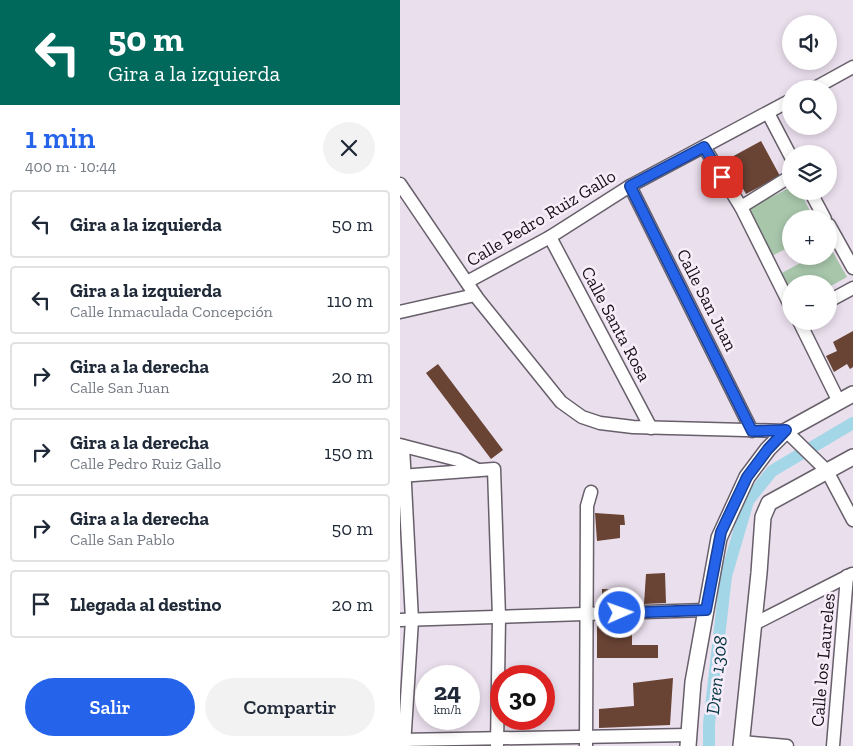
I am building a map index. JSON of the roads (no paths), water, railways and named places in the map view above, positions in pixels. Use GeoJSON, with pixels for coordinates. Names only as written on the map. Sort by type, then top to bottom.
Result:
{"type":"FeatureCollection","features":[{"type":"Feature","properties":{"kind":"street"},"geometry":{"type":"LineString","coordinates":[[830,80],[852,68]]}},
{"type":"Feature","properties":{"kind":"street","name":"Calle Pedro Ruiz Gallo"},"geometry":{"type":"LineString","coordinates":[[467,282],[550,236],[630,186],[782,105]]}},
{"type":"Feature","properties":{"kind":"street"},"geometry":{"type":"LineString","coordinates":[[768,113],[785,145]]}},
{"type":"Feature","properties":{"kind":"street"},"geometry":{"type":"LineString","coordinates":[[704,147],[741,208],[782,289]]}},
{"type":"Feature","properties":{"kind":"street"},"geometry":{"type":"LineString","coordinates":[[741,208],[782,182]]}},
{"type":"Feature","properties":{"kind":"street"},"geometry":{"type":"LineString","coordinates":[[400,184],[475,295],[561,402],[582,417],[600,423],[651,428],[752,431],[786,430],[827,471],[853,520]]}},
{"type":"Feature","properties":{"kind":"street","name":"Calle San Juan"},"geometry":{"type":"LineString","coordinates":[[630,186],[752,431]]}},
{"type":"Feature","properties":{"kind":"street","name":"Calle Santa Rosa"},"geometry":{"type":"LineString","coordinates":[[550,236],[651,428]]}},
{"type":"Feature","properties":{"kind":"street"},"geometry":{"type":"LineString","coordinates":[[837,239],[853,268]]}},
{"type":"Feature","properties":{"kind":"street"},"geometry":{"type":"LineString","coordinates":[[837,297],[853,288]]}},
{"type":"Feature","properties":{"kind":"street"},"geometry":{"type":"LineString","coordinates":[[400,312],[475,295]]}},
{"type":"Feature","properties":{"kind":"street"},"geometry":{"type":"LineString","coordinates":[[803,330],[839,402]]}},
{"type":"Feature","properties":{"kind":"street"},"geometry":{"type":"LineString","coordinates":[[478,470],[458,460],[402,445],[406,620],[403,742],[689,741],[693,682],[721,532],[747,477],[768,449],[786,430],[853,394]]}},
{"type":"Feature","properties":{"kind":"street"},"geometry":{"type":"LineString","coordinates":[[787,746],[741,744],[763,517],[769,503],[853,457]]}},
{"type":"Feature","properties":{"kind":"street"},"geometry":{"type":"LineString","coordinates":[[402,476],[494,469],[499,617],[497,742]]}},
{"type":"Feature","properties":{"kind":"street"},"geometry":{"type":"LineString","coordinates":[[586,741],[586,506],[591,492]]}},
{"type":"Feature","properties":{"kind":"street"},"geometry":{"type":"LineString","coordinates":[[754,624],[850,575]]}},
{"type":"Feature","properties":{"kind":"street","name":"Calle los Laureles"},"geometry":{"type":"LineString","coordinates":[[833,746],[850,575]]}},
{"type":"Feature","properties":{"kind":"street"},"geometry":{"type":"LineString","coordinates":[[406,620],[706,610]]}},
{"type":"Feature","properties":{"kind":"waterway","name":"Dren 1308"},"geometry":{"type":"LineString","coordinates":[[709,746],[709,724],[726,576],[748,501],[772,471],[853,423]]}}]}
